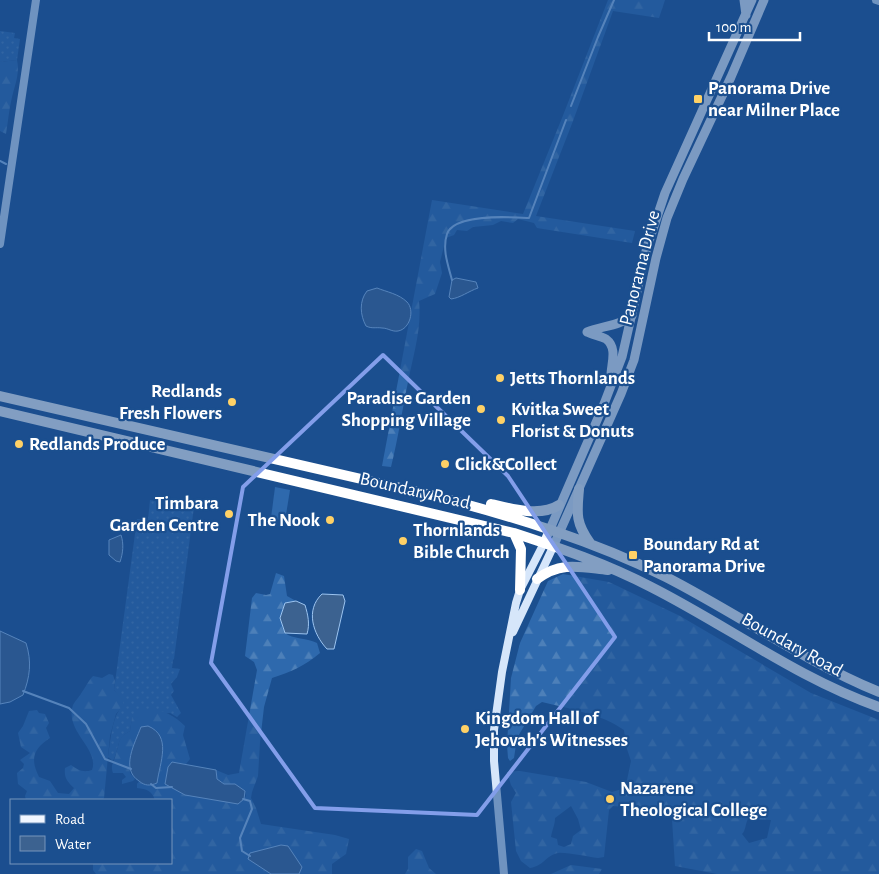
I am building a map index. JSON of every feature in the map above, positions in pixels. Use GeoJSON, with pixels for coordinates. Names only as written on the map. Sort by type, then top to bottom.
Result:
{"type":"FeatureCollection","features":[{"type":"Feature","properties":{"kind":"highway","name":"Boundary Road"},"geometry":{"type":"LineString","coordinates":[[0,396],[431,495],[560,532],[590,543],[666,577],[841,675],[879,692]]}},
{"type":"Feature","properties":{"kind":"highway","name":"Boundary Road"},"geometry":{"type":"LineString","coordinates":[[0,411],[514,533],[591,559],[659,591],[782,662],[834,688],[879,707]]}},
{"type":"Feature","properties":{"kind":"highway"},"geometry":{"type":"LineString","coordinates":[[359,495],[362,480]]}},
{"type":"Feature","properties":{"kind":"highway"},"geometry":{"type":"LineString","coordinates":[[579,489],[577,507],[579,526],[590,543]]}},
{"type":"Feature","properties":{"kind":"highway"},"geometry":{"type":"LineString","coordinates":[[431,495],[451,494],[501,507],[525,510],[548,511],[560,505]]}},
{"type":"Feature","properties":{"kind":"highway"},"geometry":{"type":"LineString","coordinates":[[514,533],[522,549],[520,590]]}},
{"type":"Feature","properties":{"kind":"highway"},"geometry":{"type":"LineString","coordinates":[[537,579],[547,571],[563,566],[617,571]]}},
{"type":"Feature","properties":{"kind":"highway"},"geometry":{"type":"LineString","coordinates":[[834,688],[841,675]]}},
{"type":"Feature","properties":{"kind":"main road"},"geometry":{"type":"LineString","coordinates":[[0,244],[36,0]]}},
{"type":"Feature","properties":{"kind":"main road"},"geometry":{"type":"LineString","coordinates":[[744,0],[746,15]]}},
{"type":"Feature","properties":{"kind":"main road","name":"Panorama Drive"},"geometry":{"type":"LineString","coordinates":[[548,545],[549,529],[611,388],[622,357],[647,246],[665,193],[752,0]]}},
{"type":"Feature","properties":{"kind":"main road","name":"Panorama Drive"},"geometry":{"type":"LineString","coordinates":[[548,545],[560,532],[621,394],[634,360],[654,265],[667,218],[764,0]]}},
{"type":"Feature","properties":{"kind":"main road"},"geometry":{"type":"LineString","coordinates":[[611,388],[613,352],[611,344],[605,338],[587,332],[599,327],[623,322],[632,316]]}},
{"type":"Feature","properties":{"kind":"main road"},"geometry":{"type":"LineString","coordinates":[[507,648],[537,579],[548,545]]}},
{"type":"Feature","properties":{"kind":"main road"},"geometry":{"type":"LineString","coordinates":[[504,874],[493,753],[498,698],[520,590],[548,545]]}},
{"type":"Feature","properties":{"kind":"highlighted area"},"geometry":{"type":"Polygon","coordinates":[[[383,355],[508,476],[615,637],[477,815],[315,808],[211,663],[243,487],[383,355]]]}},
{"type":"Feature","properties":{"kind":"green space"},"geometry":{"type":"Polygon","coordinates":[[[608,0],[665,0],[659,18],[613,11],[536,216],[635,231],[632,243],[537,228],[534,223],[518,219],[513,223],[501,221],[493,225],[473,227],[467,231],[457,230],[454,235],[446,238],[440,262],[442,273],[435,294],[419,301],[420,311],[416,342],[391,467],[382,466],[432,200],[523,214],[608,0]]]}},
{"type":"Feature","properties":{"kind":"green space"},"geometry":{"type":"Polygon","coordinates":[[[0,31],[15,33],[14,38],[20,39],[17,60],[0,62],[0,31]]]}},
{"type":"Feature","properties":{"kind":"green space"},"geometry":{"type":"Polygon","coordinates":[[[17,60],[18,74],[6,134],[0,131],[0,62],[17,60]]]}},
{"type":"Feature","properties":{"kind":"green space"},"geometry":{"type":"Polygon","coordinates":[[[275,487],[290,490],[285,521],[271,518],[275,487]]]}},
{"type":"Feature","properties":{"kind":"green space"},"geometry":{"type":"Polygon","coordinates":[[[150,500],[194,507],[172,668],[180,669],[177,677],[171,684],[174,691],[171,695],[181,713],[177,717],[170,713],[132,717],[130,731],[122,737],[113,761],[108,757],[111,736],[116,716],[123,701],[114,690],[137,519],[148,520],[150,500]]]}},
{"type":"Feature","properties":{"kind":"green space"},"geometry":{"type":"Polygon","coordinates":[[[276,573],[284,576],[287,596],[296,601],[285,603],[285,633],[317,643],[320,653],[309,662],[272,678],[264,707],[258,776],[251,798],[261,824],[335,835],[349,839],[346,854],[332,864],[332,874],[96,874],[93,870],[93,864],[172,864],[172,799],[154,799],[149,791],[137,788],[139,781],[143,784],[129,764],[130,773],[135,779],[133,781],[122,784],[122,780],[126,777],[123,773],[113,773],[112,770],[120,741],[130,731],[132,717],[138,713],[145,710],[159,711],[179,721],[185,726],[183,735],[190,759],[186,764],[172,762],[244,799],[246,796],[245,791],[224,784],[217,779],[216,770],[228,775],[239,773],[257,670],[254,662],[245,656],[252,598],[256,593],[270,594],[276,573]]]}},
{"type":"Feature","properties":{"kind":"green space"},"geometry":{"type":"Polygon","coordinates":[[[563,574],[609,582],[680,616],[811,693],[879,720],[879,874],[717,874],[675,866],[672,819],[679,815],[668,809],[636,810],[632,814],[624,807],[613,806],[609,810],[604,857],[598,858],[558,853],[539,865],[530,868],[521,861],[516,851],[511,802],[516,793],[507,772],[520,771],[586,782],[612,792],[622,789],[626,785],[631,761],[626,746],[624,730],[615,724],[596,716],[542,702],[536,706],[517,738],[514,758],[510,761],[508,758],[511,678],[520,643],[548,581],[563,574]],[[571,806],[555,818],[551,837],[557,839],[558,845],[564,847],[571,844],[573,836],[581,830],[571,806]],[[748,819],[742,834],[749,843],[767,838],[771,820],[748,819]]]}},
{"type":"Feature","properties":{"kind":"green space"},"geometry":{"type":"Polygon","coordinates":[[[109,674],[113,675],[115,681],[114,690],[124,701],[116,714],[110,736],[104,798],[26,799],[27,791],[18,784],[17,773],[23,768],[24,764],[20,760],[30,753],[21,747],[18,733],[29,711],[37,710],[39,713],[45,714],[49,723],[46,728],[50,738],[40,746],[35,755],[36,771],[39,777],[50,781],[58,793],[69,794],[74,788],[66,779],[65,768],[71,765],[81,770],[89,771],[92,770],[93,762],[87,747],[73,723],[73,705],[93,676],[102,678],[109,674]]]}},
{"type":"Feature","properties":{"kind":"green space"},"geometry":{"type":"Polygon","coordinates":[[[416,849],[422,851],[429,868],[436,874],[405,874],[408,869],[408,857],[416,849]]]}},
{"type":"Feature","properties":{"kind":"green space"},"geometry":{"type":"Polygon","coordinates":[[[571,865],[602,869],[599,874],[551,874],[571,865]]]}},
{"type":"Feature","properties":{"kind":"water"},"geometry":{"type":"Polygon","coordinates":[[[456,278],[476,282],[478,288],[451,299],[449,297],[452,280],[456,278]]]}},
{"type":"Feature","properties":{"kind":"water"},"geometry":{"type":"Polygon","coordinates":[[[377,288],[393,293],[409,305],[411,310],[410,319],[402,330],[396,331],[366,326],[362,317],[364,295],[367,291],[377,288]]]}},
{"type":"Feature","properties":{"kind":"water"},"geometry":{"type":"Polygon","coordinates":[[[121,535],[123,548],[120,562],[109,555],[109,540],[121,535]]]}},
{"type":"Feature","properties":{"kind":"water"},"geometry":{"type":"Polygon","coordinates":[[[322,594],[343,595],[345,601],[334,649],[327,649],[322,643],[313,622],[312,614],[314,607],[322,594]]]}},
{"type":"Feature","properties":{"kind":"water"},"geometry":{"type":"Polygon","coordinates":[[[296,601],[305,605],[308,620],[307,634],[285,633],[280,618],[285,603],[296,601]]]}},
{"type":"Feature","properties":{"kind":"water"},"geometry":{"type":"Polygon","coordinates":[[[0,631],[26,643],[30,663],[29,676],[23,695],[10,702],[0,704],[0,631]]]}},
{"type":"Feature","properties":{"kind":"water"},"geometry":{"type":"Polygon","coordinates":[[[148,726],[160,736],[163,750],[157,783],[145,785],[133,776],[130,770],[130,763],[133,748],[141,727],[148,726]]]}},
{"type":"Feature","properties":{"kind":"water"},"geometry":{"type":"Polygon","coordinates":[[[172,762],[216,770],[217,779],[224,784],[235,784],[245,791],[244,799],[238,804],[185,795],[165,784],[168,767],[172,762]]]}},
{"type":"Feature","properties":{"kind":"water"},"geometry":{"type":"Polygon","coordinates":[[[281,845],[288,846],[302,867],[299,874],[271,874],[248,859],[250,853],[281,845]]]}},
{"type":"Feature","properties":{"kind":"waterway"},"geometry":{"type":"LineString","coordinates":[[571,106],[614,0]]}},
{"type":"Feature","properties":{"kind":"waterway"},"geometry":{"type":"LineString","coordinates":[[452,280],[446,257],[445,245],[447,234],[452,227],[460,222],[471,219],[529,218],[566,120]]}},
{"type":"Feature","properties":{"kind":"waterway"},"geometry":{"type":"LineString","coordinates":[[0,161],[6,164]]}},
{"type":"Feature","properties":{"kind":"waterway"},"geometry":{"type":"LineString","coordinates":[[23,691],[69,708],[86,724],[105,759],[131,769]]}},
{"type":"Feature","properties":{"kind":"waterway"},"geometry":{"type":"LineString","coordinates":[[151,784],[156,788],[172,787]]}},
{"type":"Feature","properties":{"kind":"waterway"},"geometry":{"type":"LineString","coordinates":[[243,799],[250,801],[252,809],[240,838],[242,851],[250,856]]}},
{"type":"Feature","properties":{"kind":"place","name":"Panorama Drive near Milner Place"},"geometry":{"type":"Point","coordinates":[698,99]}},
{"type":"Feature","properties":{"kind":"place","name":"Jetts Thornlands"},"geometry":{"type":"Point","coordinates":[500,378]}},
{"type":"Feature","properties":{"kind":"place","name":"Redlands Fresh Flowers"},"geometry":{"type":"Point","coordinates":[232,402]}},
{"type":"Feature","properties":{"kind":"place","name":"Paradise Garden Shopping Village"},"geometry":{"type":"Point","coordinates":[481,409]}},
{"type":"Feature","properties":{"kind":"place","name":"Kvitka Sweet Florist & Donuts"},"geometry":{"type":"Point","coordinates":[501,420]}},
{"type":"Feature","properties":{"kind":"place","name":"Redlands Produce"},"geometry":{"type":"Point","coordinates":[19,444]}},
{"type":"Feature","properties":{"kind":"place","name":"Click&Collect"},"geometry":{"type":"Point","coordinates":[445,464]}},
{"type":"Feature","properties":{"kind":"place","name":"Timbara Garden Centre"},"geometry":{"type":"Point","coordinates":[229,514]}},
{"type":"Feature","properties":{"kind":"place","name":"The Nook"},"geometry":{"type":"Point","coordinates":[330,520]}},
{"type":"Feature","properties":{"kind":"place","name":"Thornlands Bible Church"},"geometry":{"type":"Point","coordinates":[403,541]}},
{"type":"Feature","properties":{"kind":"place","name":"Boundary Rd at Panorama Drive"},"geometry":{"type":"Point","coordinates":[633,555]}},
{"type":"Feature","properties":{"kind":"place","name":"Kingdom Hall of Jehovah's Witnesses"},"geometry":{"type":"Point","coordinates":[465,729]}},
{"type":"Feature","properties":{"kind":"place","name":"Nazarene Theological College"},"geometry":{"type":"Point","coordinates":[610,799]}}]}
